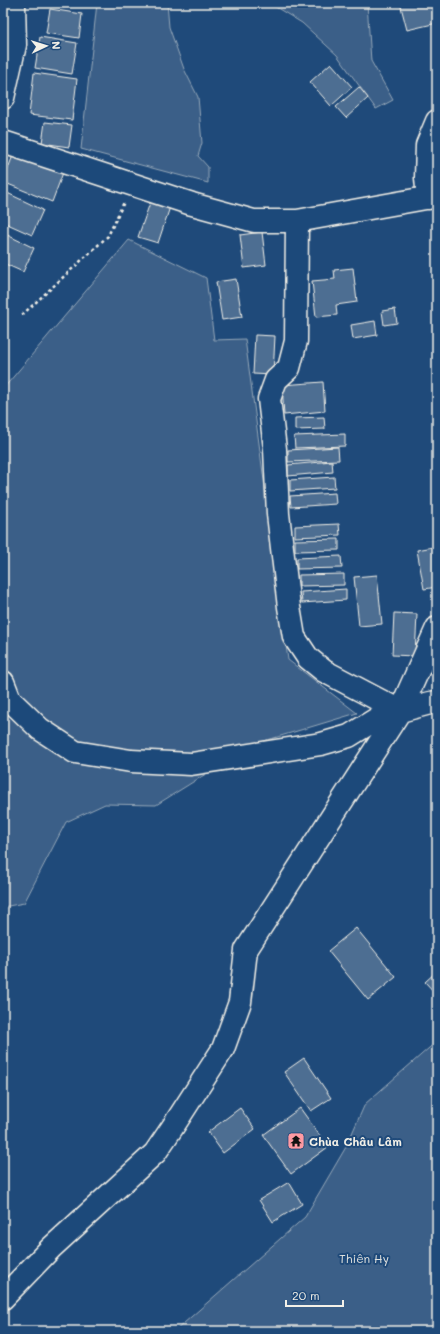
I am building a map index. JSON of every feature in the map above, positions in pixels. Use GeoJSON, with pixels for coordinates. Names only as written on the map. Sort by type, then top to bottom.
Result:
{"type":"FeatureCollection","features":[{"type":"Feature","properties":{"kind":"street"},"geometry":{"type":"LineString","coordinates":[[3,98],[15,45],[14,3]]}},
{"type":"Feature","properties":{"kind":"street"},"geometry":{"type":"LineString","coordinates":[[3,142],[131,185],[254,221],[297,221],[432,197],[426,178],[427,145],[437,121]]}},
{"type":"Feature","properties":{"kind":"street"},"geometry":{"type":"LineString","coordinates":[[297,221],[296,341],[288,368],[276,380],[269,399],[278,514],[294,638],[308,658],[324,671],[400,711]]}},
{"type":"Feature","properties":{"kind":"street"},"geometry":{"type":"LineString","coordinates":[[3,1298],[51,1248],[156,1153],[223,1049],[240,1002],[246,950],[400,711],[437,628]]}},
{"type":"Feature","properties":{"kind":"street"},"geometry":{"type":"LineString","coordinates":[[3,682],[10,700],[40,729],[75,752],[131,761],[191,764],[321,744],[349,736],[378,718],[437,702]]}},
{"type":"Feature","properties":{"kind":"path"},"geometry":{"type":"LineString","coordinates":[[22,315],[108,236],[131,185]]}},
{"type":"Feature","properties":{"kind":"green space"},"geometry":{"type":"Polygon","coordinates":[[[97,3],[167,3],[169,27],[184,69],[198,97],[202,143],[198,156],[208,167],[208,183],[81,149],[97,3]]]}},
{"type":"Feature","properties":{"kind":"green space"},"geometry":{"type":"Polygon","coordinates":[[[269,3],[367,3],[371,61],[393,100],[376,109],[337,55],[302,23],[269,3]]]}},
{"type":"Feature","properties":{"kind":"green space"},"geometry":{"type":"Polygon","coordinates":[[[129,240],[206,278],[214,340],[245,339],[288,660],[357,713],[254,744],[156,805],[105,804],[66,822],[24,903],[3,907],[3,389],[129,240]]]}},
{"type":"Feature","properties":{"kind":"green space","name":"Thiên Hy"},"geometry":{"type":"Polygon","coordinates":[[[437,1041],[437,1331],[175,1331],[305,1217],[346,1147],[365,1104],[437,1041]]]}},
{"type":"Feature","properties":{"kind":"building"},"geometry":{"type":"Polygon","coordinates":[[[400,3],[437,3],[437,23],[407,30],[400,3]]]}},
{"type":"Feature","properties":{"kind":"building"},"geometry":{"type":"Polygon","coordinates":[[[50,9],[82,14],[79,38],[46,33],[50,9]]]}},
{"type":"Feature","properties":{"kind":"building"},"geometry":{"type":"Polygon","coordinates":[[[40,37],[77,43],[72,74],[35,68],[40,37]]]}},
{"type":"Feature","properties":{"kind":"building"},"geometry":{"type":"Polygon","coordinates":[[[331,63],[352,87],[331,106],[310,82],[331,63]]]}},
{"type":"Feature","properties":{"kind":"building"},"geometry":{"type":"Polygon","coordinates":[[[34,73],[77,79],[72,120],[29,115],[34,73]]]}},
{"type":"Feature","properties":{"kind":"building"},"geometry":{"type":"Polygon","coordinates":[[[359,87],[368,98],[346,118],[336,107],[359,87]]]}},
{"type":"Feature","properties":{"kind":"building"},"geometry":{"type":"Polygon","coordinates":[[[45,122],[72,125],[69,147],[42,143],[45,122]]]}},
{"type":"Feature","properties":{"kind":"building"},"geometry":{"type":"Polygon","coordinates":[[[15,150],[64,170],[52,202],[3,182],[15,150]]]}},
{"type":"Feature","properties":{"kind":"building"},"geometry":{"type":"Polygon","coordinates":[[[3,191],[43,210],[32,235],[3,222],[3,191]]]}},
{"type":"Feature","properties":{"kind":"building"},"geometry":{"type":"Polygon","coordinates":[[[151,200],[170,207],[158,243],[138,237],[151,200]]]}},
{"type":"Feature","properties":{"kind":"building"},"geometry":{"type":"Polygon","coordinates":[[[262,232],[266,265],[244,268],[240,235],[262,232]]]}},
{"type":"Feature","properties":{"kind":"building"},"geometry":{"type":"Polygon","coordinates":[[[3,233],[34,248],[23,272],[3,263],[3,233]]]}},
{"type":"Feature","properties":{"kind":"building"},"geometry":{"type":"Polygon","coordinates":[[[353,268],[357,302],[336,305],[337,315],[316,317],[312,281],[335,279],[334,270],[353,268]]]}},
{"type":"Feature","properties":{"kind":"building"},"geometry":{"type":"Polygon","coordinates":[[[236,279],[242,317],[222,320],[216,282],[236,279]]]}},
{"type":"Feature","properties":{"kind":"building"},"geometry":{"type":"Polygon","coordinates":[[[395,309],[397,323],[384,325],[382,311],[395,309]]]}},
{"type":"Feature","properties":{"kind":"building"},"geometry":{"type":"Polygon","coordinates":[[[375,321],[377,335],[353,339],[351,325],[375,321]]]}},
{"type":"Feature","properties":{"kind":"building"},"geometry":{"type":"Polygon","coordinates":[[[255,335],[275,336],[273,375],[253,374],[255,335]]]}},
{"type":"Feature","properties":{"kind":"building"},"geometry":{"type":"Polygon","coordinates":[[[323,382],[325,411],[284,415],[282,385],[323,382]]]}},
{"type":"Feature","properties":{"kind":"building"},"geometry":{"type":"Polygon","coordinates":[[[324,417],[325,429],[295,430],[295,418],[324,417]]]}},
{"type":"Feature","properties":{"kind":"building"},"geometry":{"type":"Polygon","coordinates":[[[345,434],[345,446],[295,448],[294,436],[345,434]]]}},
{"type":"Feature","properties":{"kind":"building"},"geometry":{"type":"Polygon","coordinates":[[[338,447],[339,460],[288,462],[288,450],[338,447]]]}},
{"type":"Feature","properties":{"kind":"building"},"geometry":{"type":"Polygon","coordinates":[[[332,461],[333,472],[288,476],[288,465],[332,461]]]}},
{"type":"Feature","properties":{"kind":"building"},"geometry":{"type":"Polygon","coordinates":[[[334,477],[335,488],[290,491],[290,480],[334,477]]]}},
{"type":"Feature","properties":{"kind":"building"},"geometry":{"type":"Polygon","coordinates":[[[335,493],[336,504],[291,507],[290,496],[335,493]]]}},
{"type":"Feature","properties":{"kind":"building"},"geometry":{"type":"Polygon","coordinates":[[[339,524],[340,535],[295,537],[295,526],[339,524]]]}},
{"type":"Feature","properties":{"kind":"building"},"geometry":{"type":"Polygon","coordinates":[[[339,539],[339,550],[295,551],[295,540],[339,539]]]}},
{"type":"Feature","properties":{"kind":"building"},"geometry":{"type":"Polygon","coordinates":[[[433,547],[437,573],[437,587],[424,589],[417,550],[433,547]]]}},
{"type":"Feature","properties":{"kind":"building"},"geometry":{"type":"Polygon","coordinates":[[[341,556],[342,568],[297,569],[297,558],[341,556]]]}},
{"type":"Feature","properties":{"kind":"building"},"geometry":{"type":"Polygon","coordinates":[[[344,574],[344,585],[299,586],[299,575],[344,574]]]}},
{"type":"Feature","properties":{"kind":"building"},"geometry":{"type":"Polygon","coordinates":[[[377,575],[382,624],[359,626],[354,577],[377,575]]]}},
{"type":"Feature","properties":{"kind":"building"},"geometry":{"type":"Polygon","coordinates":[[[346,589],[346,600],[302,603],[301,592],[346,589]]]}},
{"type":"Feature","properties":{"kind":"building"},"geometry":{"type":"Polygon","coordinates":[[[394,613],[417,614],[415,656],[392,655],[394,613]]]}},
{"type":"Feature","properties":{"kind":"building"},"geometry":{"type":"Polygon","coordinates":[[[356,928],[396,977],[368,1000],[328,951],[356,928]]]}},
{"type":"Feature","properties":{"kind":"building"},"geometry":{"type":"Polygon","coordinates":[[[437,971],[437,995],[425,982],[437,971]]]}},
{"type":"Feature","properties":{"kind":"building"},"geometry":{"type":"Polygon","coordinates":[[[304,1058],[331,1098],[311,1111],[284,1072],[304,1058]]]}},
{"type":"Feature","properties":{"kind":"building"},"geometry":{"type":"Polygon","coordinates":[[[240,1108],[255,1129],[223,1153],[208,1132],[240,1108]]]}},
{"type":"Feature","properties":{"kind":"building","name":"Chùa Châu Lâm"},"geometry":{"type":"Polygon","coordinates":[[[300,1108],[328,1147],[291,1174],[263,1135],[300,1108]]]}},
{"type":"Feature","properties":{"kind":"building"},"geometry":{"type":"Polygon","coordinates":[[[289,1182],[302,1204],[273,1222],[259,1200],[289,1182]]]}},
{"type":"Feature","properties":{"kind":"place","name":"Chùa Châu Lâm"},"geometry":{"type":"Point","coordinates":[296,1141]}}]}
